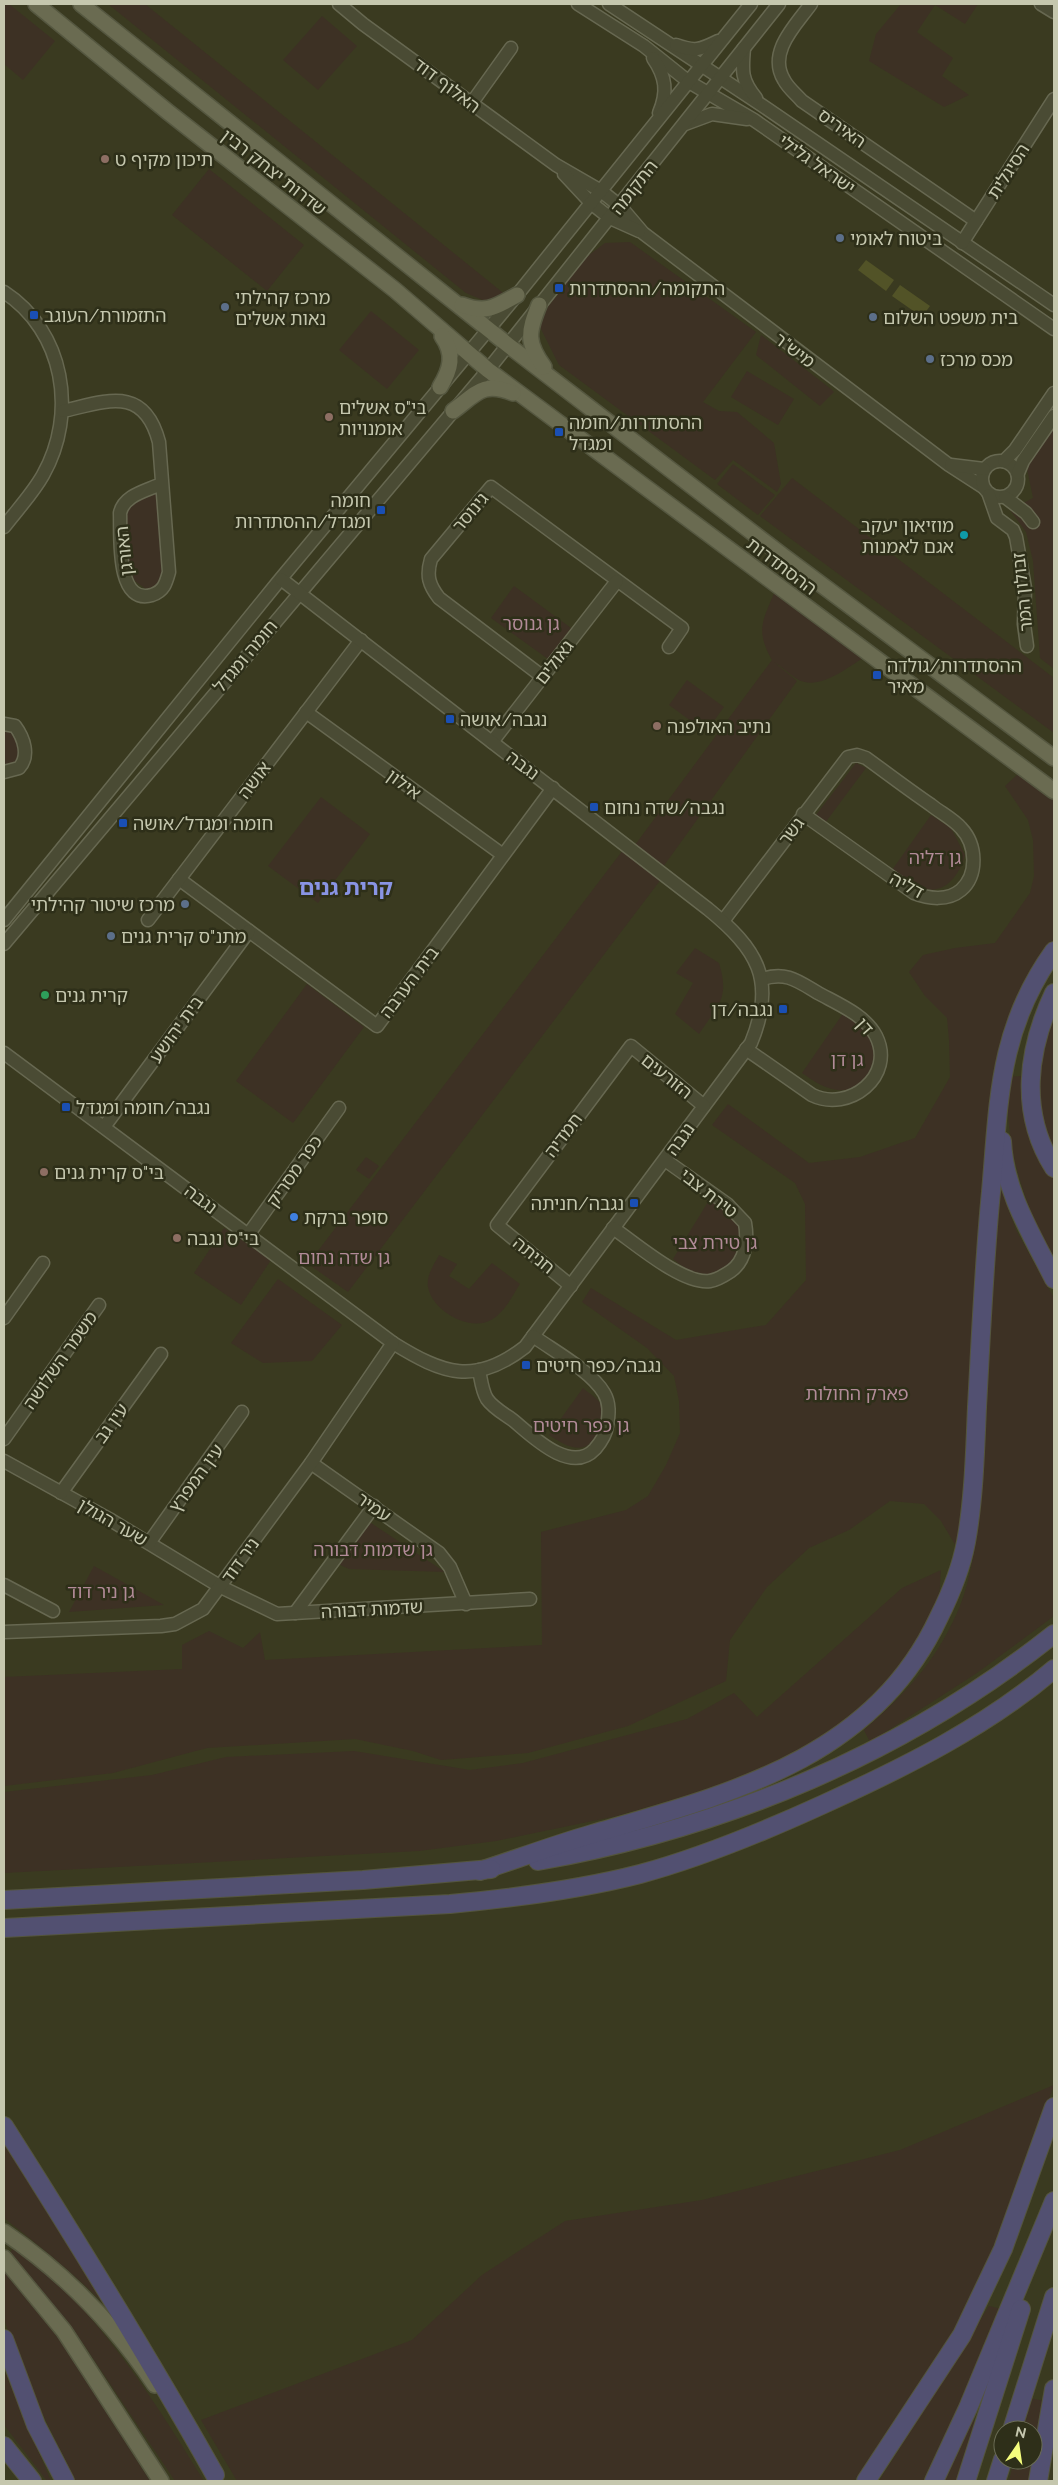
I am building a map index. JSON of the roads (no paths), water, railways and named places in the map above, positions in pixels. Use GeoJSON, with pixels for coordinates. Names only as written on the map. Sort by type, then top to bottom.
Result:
{"type":"FeatureCollection","features":[{"type":"Feature","properties":{"kind":"highway"},"geometry":{"type":"LineString","coordinates":[[480,1871],[590,1834],[651,1818],[703,1801],[796,1763],[846,1733],[902,1680],[917,1659],[934,1630],[959,1571],[970,1511],[985,1251],[1002,1067],[1013,1030],[1034,984],[1054,951]]}},
{"type":"Feature","properties":{"kind":"highway"},"geometry":{"type":"LineString","coordinates":[[1054,993],[1036,1038],[1030,1082],[1032,1116],[1041,1146],[1054,1168]]}},
{"type":"Feature","properties":{"kind":"highway"},"geometry":{"type":"LineString","coordinates":[[1000,1095],[1002,1144],[1009,1182],[1017,1204],[1054,1279]]}},
{"type":"Feature","properties":{"kind":"highway"},"geometry":{"type":"LineString","coordinates":[[4,1900],[480,1871],[567,1856],[656,1835],[691,1826],[780,1794],[868,1754],[929,1721],[1029,1655],[1054,1634]]}},
{"type":"Feature","properties":{"kind":"highway"},"geometry":{"type":"LineString","coordinates":[[4,1928],[450,1904],[523,1896],[641,1874],[757,1834],[902,1768],[996,1713],[1054,1669]]}},
{"type":"Feature","properties":{"kind":"highway"},"geometry":{"type":"LineString","coordinates":[[868,2480],[962,2335],[1003,2250],[1054,2107]]}},
{"type":"Feature","properties":{"kind":"highway"},"geometry":{"type":"LineString","coordinates":[[4,2126],[99,2275],[217,2478]]}},
{"type":"Feature","properties":{"kind":"highway"},"geometry":{"type":"LineString","coordinates":[[934,2481],[968,2408],[1054,2203]]}},
{"type":"Feature","properties":{"kind":"highway"},"geometry":{"type":"LineString","coordinates":[[966,2481],[1054,2203]]}},
{"type":"Feature","properties":{"kind":"highway"},"geometry":{"type":"LineString","coordinates":[[1015,2420],[1054,2297]]}},
{"type":"Feature","properties":{"kind":"highway"},"geometry":{"type":"LineString","coordinates":[[4,2339],[33,2417],[65,2481]]}},
{"type":"Feature","properties":{"kind":"highway"},"geometry":{"type":"LineString","coordinates":[[1038,2481],[1054,2388]]}},
{"type":"Feature","properties":{"kind":"highway"},"geometry":{"type":"LineString","coordinates":[[4,2446],[32,2481]]}},
{"type":"Feature","properties":{"kind":"main road","name":"שדרות יצחק רבין"},"geometry":{"type":"LineString","coordinates":[[36,4],[168,112],[395,290],[488,370]]}},
{"type":"Feature","properties":{"kind":"main road","name":"שדרות יצחק רבין"},"geometry":{"type":"LineString","coordinates":[[80,4],[508,345]]}},
{"type":"Feature","properties":{"kind":"main road"},"geometry":{"type":"LineString","coordinates":[[456,303],[481,310],[491,309],[516,295]]}},
{"type":"Feature","properties":{"kind":"main road"},"geometry":{"type":"LineString","coordinates":[[539,305],[530,325],[530,341],[537,358],[550,377]]}},
{"type":"Feature","properties":{"kind":"main road"},"geometry":{"type":"LineString","coordinates":[[432,323],[448,344],[450,353],[449,371],[440,387]]}},
{"type":"Feature","properties":{"kind":"main road","name":"ההסתדרות"},"geometry":{"type":"LineString","coordinates":[[508,345],[783,556],[1054,758]]}},
{"type":"Feature","properties":{"kind":"main road","name":"ההסתדרות"},"geometry":{"type":"LineString","coordinates":[[488,370],[1054,791]]}},
{"type":"Feature","properties":{"kind":"main road"},"geometry":{"type":"LineString","coordinates":[[453,411],[477,392],[489,387],[499,387],[535,404]]}},
{"type":"Feature","properties":{"kind":"main road"},"geometry":{"type":"LineString","coordinates":[[4,2232],[66,2281],[113,2329],[151,2379],[217,2478]]}},
{"type":"Feature","properties":{"kind":"main road"},"geometry":{"type":"LineString","coordinates":[[4,2258],[64,2331],[161,2481]]}},
{"type":"Feature","properties":{"kind":"street","name":"ישראל גלילי"},"geometry":{"type":"LineString","coordinates":[[578,4],[644,46],[689,82],[754,120],[1054,329]]}},
{"type":"Feature","properties":{"kind":"street","name":"ישראל גלילי"},"geometry":{"type":"LineString","coordinates":[[609,4],[763,106],[1054,305]]}},
{"type":"Feature","properties":{"kind":"street","name":"התקומה"},"geometry":{"type":"LineString","coordinates":[[468,354],[653,127],[750,4]]}},
{"type":"Feature","properties":{"kind":"street","name":"התקומה"},"geometry":{"type":"LineString","coordinates":[[488,370],[779,4]]}},
{"type":"Feature","properties":{"kind":"street","name":"האיריס"},"geometry":{"type":"LineString","coordinates":[[811,4],[782,44],[778,62],[784,80],[802,101],[976,221]]}},
{"type":"Feature","properties":{"kind":"street"},"geometry":{"type":"LineString","coordinates":[[1041,4],[1054,12]]}},
{"type":"Feature","properties":{"kind":"street","name":"האלוף דוד"},"geometry":{"type":"LineString","coordinates":[[346,5],[472,104],[556,165],[601,191]]}},
{"type":"Feature","properties":{"kind":"street"},"geometry":{"type":"LineString","coordinates":[[663,41],[689,50],[701,50],[722,38]]}},
{"type":"Feature","properties":{"kind":"street"},"geometry":{"type":"LineString","coordinates":[[644,46],[661,69],[664,78],[664,102],[653,127]]}},
{"type":"Feature","properties":{"kind":"street"},"geometry":{"type":"LineString","coordinates":[[472,104],[511,48]]}},
{"type":"Feature","properties":{"kind":"street"},"geometry":{"type":"LineString","coordinates":[[744,48],[742,73],[744,82],[763,106]]}},
{"type":"Feature","properties":{"kind":"street","name":"הסיגלית"},"geometry":{"type":"LineString","coordinates":[[962,243],[1054,99]]}},
{"type":"Feature","properties":{"kind":"street"},"geometry":{"type":"LineString","coordinates":[[676,133],[686,123],[712,114],[754,120]]}},
{"type":"Feature","properties":{"kind":"street","name":"האלוף דוד"},"geometry":{"type":"LineString","coordinates":[[556,165],[591,203],[610,218]]}},
{"type":"Feature","properties":{"kind":"street","name":"מיש\"ר"},"geometry":{"type":"LineString","coordinates":[[601,191],[620,206],[643,233],[986,491]]}},
{"type":"Feature","properties":{"kind":"street","name":"מיש\"ר"},"geometry":{"type":"LineString","coordinates":[[610,218],[643,233]]}},
{"type":"Feature","properties":{"kind":"street"},"geometry":{"type":"LineString","coordinates":[[4,292],[26,310],[48,338],[59,373],[63,411],[58,435],[43,476],[4,526]]}},
{"type":"Feature","properties":{"kind":"street","name":"חומה ומגדל"},"geometry":{"type":"LineString","coordinates":[[4,920],[281,579],[468,354]]}},
{"type":"Feature","properties":{"kind":"street","name":"חומה ומגדל"},"geometry":{"type":"LineString","coordinates":[[4,944],[488,370]]}},
{"type":"Feature","properties":{"kind":"street"},"geometry":{"type":"LineString","coordinates":[[1004,461],[1015,450],[1054,393]]}},
{"type":"Feature","properties":{"kind":"street","name":"האורגן"},"geometry":{"type":"LineString","coordinates":[[63,411],[110,401],[129,402],[140,407],[154,424],[159,442],[169,572],[165,586],[158,593],[148,596],[131,589],[124,577],[120,513],[122,505],[127,499],[161,484]]}},
{"type":"Feature","properties":{"kind":"street"},"geometry":{"type":"LineString","coordinates":[[986,491],[1004,497],[1030,517],[1016,488],[1018,474],[1023,462],[1054,416]]}},
{"type":"Feature","properties":{"kind":"street"},"geometry":{"type":"LineString","coordinates":[[997,518],[981,481],[984,469],[993,462],[1004,461],[1010,464],[1018,474]]}},
{"type":"Feature","properties":{"kind":"street"},"geometry":{"type":"LineString","coordinates":[[949,465],[984,469]]}},
{"type":"Feature","properties":{"kind":"street","name":"גינוסר"},"geometry":{"type":"LineString","coordinates":[[543,677],[439,598],[430,586],[429,565],[443,544],[491,487],[682,628],[668,647]]}},
{"type":"Feature","properties":{"kind":"street"},"geometry":{"type":"LineString","coordinates":[[997,518],[999,504],[1004,497],[1016,488]]}},
{"type":"Feature","properties":{"kind":"street","name":"זבולון המר"},"geometry":{"type":"LineString","coordinates":[[997,518],[1013,530],[1016,537],[1025,588],[1024,624],[1027,646]]}},
{"type":"Feature","properties":{"kind":"street","name":"נגבה"},"geometry":{"type":"LineString","coordinates":[[4,1053],[393,1343],[438,1368],[455,1371],[479,1370],[497,1366],[525,1346],[666,1160],[746,1049],[759,1024],[764,994],[762,979],[756,963],[738,935],[723,921],[553,788],[281,579]]}},
{"type":"Feature","properties":{"kind":"street","name":"גאולים"},"geometry":{"type":"LineString","coordinates":[[492,742],[617,581]]}},
{"type":"Feature","properties":{"kind":"street","name":"אושה"},"geometry":{"type":"LineString","coordinates":[[148,920],[361,640]]}},
{"type":"Feature","properties":{"kind":"street","name":"אילון"},"geometry":{"type":"LineString","coordinates":[[306,712],[503,855]]}},
{"type":"Feature","properties":{"kind":"street"},"geometry":{"type":"LineString","coordinates":[[4,724],[15,726],[23,736],[25,755],[23,764],[19,768],[4,772]]}},
{"type":"Feature","properties":{"kind":"street","name":"גשר"},"geometry":{"type":"LineString","coordinates":[[723,921],[848,757],[857,755],[866,758]]}},
{"type":"Feature","properties":{"kind":"street","name":"דליה"},"geometry":{"type":"LineString","coordinates":[[803,814],[914,893],[925,898],[948,897],[966,886],[971,878],[974,858],[972,846],[962,829],[866,758]]}},
{"type":"Feature","properties":{"kind":"street","name":"בית הערבה"},"geometry":{"type":"LineString","coordinates":[[179,879],[377,1026],[553,788]]}},
{"type":"Feature","properties":{"kind":"street","name":"בית יהושע"},"geometry":{"type":"LineString","coordinates":[[104,1127],[249,931]]}},
{"type":"Feature","properties":{"kind":"street","name":"דן"},"geometry":{"type":"LineString","coordinates":[[746,1049],[823,1101],[841,1101],[855,1096],[869,1084],[880,1062],[880,1052],[876,1036],[858,1016],[790,978],[776,974],[762,979]]}},
{"type":"Feature","properties":{"kind":"street","name":"נגבה"},"geometry":{"type":"LineString","coordinates":[[4,1044],[64,1097]]}},
{"type":"Feature","properties":{"kind":"street","name":"הזורעים"},"geometry":{"type":"LineString","coordinates":[[631,1046],[704,1106]]}},
{"type":"Feature","properties":{"kind":"street","name":"חמדיה"},"geometry":{"type":"LineString","coordinates":[[497,1225],[631,1046]]}},
{"type":"Feature","properties":{"kind":"street","name":"כפר מסריק"},"geometry":{"type":"LineString","coordinates":[[248,1235],[339,1108]]}},
{"type":"Feature","properties":{"kind":"street","name":"טירת צבי"},"geometry":{"type":"LineString","coordinates":[[613,1228],[657,1259],[695,1280],[710,1281],[723,1276],[739,1263],[747,1242],[745,1223],[727,1204],[666,1160]]}},
{"type":"Feature","properties":{"kind":"street","name":"חניתה"},"geometry":{"type":"LineString","coordinates":[[497,1225],[571,1286]]}},
{"type":"Feature","properties":{"kind":"street"},"geometry":{"type":"LineString","coordinates":[[4,1318],[43,1263]]}},
{"type":"Feature","properties":{"kind":"street","name":"משמר השלושה"},"geometry":{"type":"LineString","coordinates":[[4,1439],[99,1306]]}},
{"type":"Feature","properties":{"kind":"street"},"geometry":{"type":"LineString","coordinates":[[479,1370],[487,1400],[544,1445],[568,1457],[591,1453],[607,1429],[609,1404],[605,1393],[588,1375],[534,1336]]}},
{"type":"Feature","properties":{"kind":"street","name":"ניר דוד"},"geometry":{"type":"LineString","coordinates":[[4,1632],[176,1624],[204,1609],[310,1463],[393,1343]]}},
{"type":"Feature","properties":{"kind":"street","name":"עין גב"},"geometry":{"type":"LineString","coordinates":[[61,1492],[160,1354]]}},
{"type":"Feature","properties":{"kind":"street","name":"עין המפרץ"},"geometry":{"type":"LineString","coordinates":[[149,1543],[242,1412]]}},
{"type":"Feature","properties":{"kind":"street","name":"שער הגולן"},"geometry":{"type":"LineString","coordinates":[[4,1460],[221,1586]]}},
{"type":"Feature","properties":{"kind":"street","name":"עמיר"},"geometry":{"type":"LineString","coordinates":[[310,1463],[374,1506],[439,1554],[450,1567],[466,1604]]}},
{"type":"Feature","properties":{"kind":"street"},"geometry":{"type":"LineString","coordinates":[[295,1613],[374,1506]]}},
{"type":"Feature","properties":{"kind":"street"},"geometry":{"type":"LineString","coordinates":[[4,1585],[53,1611]]}},
{"type":"Feature","properties":{"kind":"street","name":"שדמות דבורה"},"geometry":{"type":"LineString","coordinates":[[221,1586],[278,1614],[530,1600]]}},
{"type":"Feature","properties":{"kind":"place","name":"תיכון מקיף ט"},"geometry":{"type":"Point","coordinates":[105,159]}},
{"type":"Feature","properties":{"kind":"place","name":"ביטוח לאומי"},"geometry":{"type":"Point","coordinates":[840,238]}},
{"type":"Feature","properties":{"kind":"place","name":"התקומה/ההסתדרות"},"geometry":{"type":"Point","coordinates":[559,288]}},
{"type":"Feature","properties":{"kind":"place","name":"מרכז קהילתי נאות אשלים"},"geometry":{"type":"Point","coordinates":[225,307]}},
{"type":"Feature","properties":{"kind":"place","name":"התזמורת/העוגב"},"geometry":{"type":"Point","coordinates":[34,315]}},
{"type":"Feature","properties":{"kind":"place","name":"בית משפט השלום"},"geometry":{"type":"Point","coordinates":[873,317]}},
{"type":"Feature","properties":{"kind":"place","name":"מכס מרכז"},"geometry":{"type":"Point","coordinates":[930,359]}},
{"type":"Feature","properties":{"kind":"place","name":"בי\"ס אשלים אומנויות"},"geometry":{"type":"Point","coordinates":[329,417]}},
{"type":"Feature","properties":{"kind":"place","name":"ההסתדרות/חומה ומגדל"},"geometry":{"type":"Point","coordinates":[559,432]}},
{"type":"Feature","properties":{"kind":"place","name":"חומה ומגדל/ההסתדרות"},"geometry":{"type":"Point","coordinates":[381,510]}},
{"type":"Feature","properties":{"kind":"place","name":"מוזיאון יעקב אגם לאמנות"},"geometry":{"type":"Point","coordinates":[964,535]}},
{"type":"Feature","properties":{"kind":"place","name":"ההסתדרות/גולדה מאיר"},"geometry":{"type":"Point","coordinates":[877,675]}},
{"type":"Feature","properties":{"kind":"place","name":"נגבה/אושה"},"geometry":{"type":"Point","coordinates":[450,719]}},
{"type":"Feature","properties":{"kind":"place","name":"נתיב האולפנה"},"geometry":{"type":"Point","coordinates":[657,726]}},
{"type":"Feature","properties":{"kind":"place","name":"נגבה/שדה נחום"},"geometry":{"type":"Point","coordinates":[594,807]}},
{"type":"Feature","properties":{"kind":"place","name":"חומה ומגדל/אושה"},"geometry":{"type":"Point","coordinates":[123,823]}},
{"type":"Feature","properties":{"kind":"place","name":"מרכז שיטור קהילתי"},"geometry":{"type":"Point","coordinates":[185,904]}},
{"type":"Feature","properties":{"kind":"place","name":"מתנ\"ס קרית גנים"},"geometry":{"type":"Point","coordinates":[111,936]}},
{"type":"Feature","properties":{"kind":"place","name":"קרית גנים"},"geometry":{"type":"Point","coordinates":[45,995]}},
{"type":"Feature","properties":{"kind":"place","name":"נגבה/דן"},"geometry":{"type":"Point","coordinates":[783,1009]}},
{"type":"Feature","properties":{"kind":"place","name":"נגבה/חומה ומגדל"},"geometry":{"type":"Point","coordinates":[66,1107]}},
{"type":"Feature","properties":{"kind":"place","name":"בי\"ס קרית גנים"},"geometry":{"type":"Point","coordinates":[44,1172]}},
{"type":"Feature","properties":{"kind":"place","name":"נגבה/חניתה"},"geometry":{"type":"Point","coordinates":[634,1203]}},
{"type":"Feature","properties":{"kind":"place","name":"סופר ברקת"},"geometry":{"type":"Point","coordinates":[294,1217]}},
{"type":"Feature","properties":{"kind":"place","name":"בי\"ס נגבה"},"geometry":{"type":"Point","coordinates":[177,1238]}},
{"type":"Feature","properties":{"kind":"place","name":"נגבה/כפר חיטים"},"geometry":{"type":"Point","coordinates":[526,1365]}},
{"type":"Feature","properties":{"kind":"district","name":"קרית גנים"},"geometry":{"type":"Point","coordinates":[346,887]}},
{"type":"Feature","properties":{"kind":"park label","name":"גן גנוסר"},"geometry":{"type":"Point","coordinates":[531,623]}},
{"type":"Feature","properties":{"kind":"park label","name":"גן דליה"},"geometry":{"type":"Point","coordinates":[935,857]}},
{"type":"Feature","properties":{"kind":"park label","name":"גן דן"},"geometry":{"type":"Point","coordinates":[847,1059]}},
{"type":"Feature","properties":{"kind":"park label","name":"גן טירת צבי"},"geometry":{"type":"Point","coordinates":[715,1242]}},
{"type":"Feature","properties":{"kind":"park label","name":"גן שדה נחום"},"geometry":{"type":"Point","coordinates":[344,1257]}},
{"type":"Feature","properties":{"kind":"park label","name":"פארק החולות"},"geometry":{"type":"Point","coordinates":[857,1393]}},
{"type":"Feature","properties":{"kind":"park label","name":"גן כפר חיטים"},"geometry":{"type":"Point","coordinates":[581,1425]}},
{"type":"Feature","properties":{"kind":"park label","name":"גן שדמות דבורה"},"geometry":{"type":"Point","coordinates":[373,1549]}},
{"type":"Feature","properties":{"kind":"park label","name":"גן ניר דוד"},"geometry":{"type":"Point","coordinates":[101,1591]}}]}
